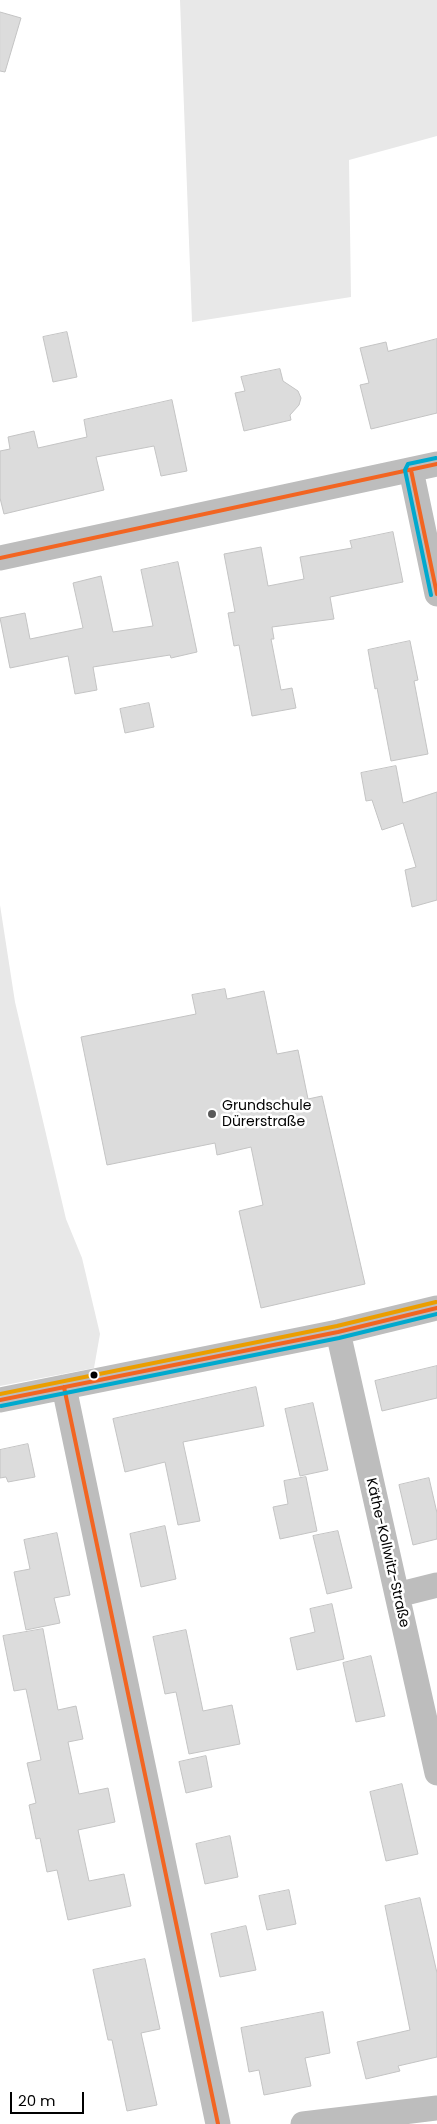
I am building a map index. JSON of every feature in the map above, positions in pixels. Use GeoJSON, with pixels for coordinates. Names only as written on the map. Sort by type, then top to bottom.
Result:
{"type":"FeatureCollection","features":[{"type":"Feature","properties":{"kind":"street"},"geometry":{"type":"LineString","coordinates":[[0,558],[437,464]]}},
{"type":"Feature","properties":{"kind":"street"},"geometry":{"type":"LineString","coordinates":[[411,470],[437,594]]}},
{"type":"Feature","properties":{"kind":"street"},"geometry":{"type":"LineString","coordinates":[[0,1400],[338,1332],[437,1308]]}},
{"type":"Feature","properties":{"kind":"street","name":"Käthe-Kollwitz-Straße"},"geometry":{"type":"LineString","coordinates":[[338,1332],[437,1773]]}},
{"type":"Feature","properties":{"kind":"street"},"geometry":{"type":"LineString","coordinates":[[64,1387],[218,2124]]}},
{"type":"Feature","properties":{"kind":"street"},"geometry":{"type":"LineString","coordinates":[[397,1595],[437,1585]]}},
{"type":"Feature","properties":{"kind":"street"},"geometry":{"type":"LineString","coordinates":[[303,2124],[437,2108]]}},
{"type":"Feature","properties":{"kind":"shaded area"},"geometry":{"type":"Polygon","coordinates":[[[180,0],[437,0],[437,136],[349,160],[351,297],[192,322],[180,0]]]}},
{"type":"Feature","properties":{"kind":"shaded area"},"geometry":{"type":"Polygon","coordinates":[[[0,905],[15,1002],[66,1219],[82,1258],[100,1334],[94,1368],[0,1386],[0,905]]]}},
{"type":"Feature","properties":{"kind":"building"},"geometry":{"type":"Polygon","coordinates":[[[0,12],[21,18],[5,72],[0,71],[0,12]]]}},
{"type":"Feature","properties":{"kind":"building"},"geometry":{"type":"Polygon","coordinates":[[[67,332],[77,377],[53,382],[43,337],[67,332]]]}},
{"type":"Feature","properties":{"kind":"building"},"geometry":{"type":"Polygon","coordinates":[[[437,339],[437,413],[371,429],[360,385],[369,383],[360,348],[386,342],[388,351],[437,339]]]}},
{"type":"Feature","properties":{"kind":"building"},"geometry":{"type":"Polygon","coordinates":[[[280,369],[283,381],[298,391],[301,398],[299,405],[290,415],[291,420],[244,431],[235,393],[245,391],[241,377],[280,369]]]}},
{"type":"Feature","properties":{"kind":"building"},"geometry":{"type":"Polygon","coordinates":[[[172,400],[187,471],[161,476],[154,446],[96,457],[104,490],[4,514],[0,498],[0,451],[10,449],[8,437],[34,431],[38,448],[87,437],[84,420],[172,400]]]}},
{"type":"Feature","properties":{"kind":"building"},"geometry":{"type":"Polygon","coordinates":[[[393,532],[403,582],[330,597],[334,619],[272,627],[274,639],[271,639],[281,690],[292,688],[296,708],[252,716],[239,645],[234,646],[228,613],[235,612],[224,554],[261,547],[268,586],[304,579],[300,557],[352,548],[350,541],[393,532]]]}},
{"type":"Feature","properties":{"kind":"building"},"geometry":{"type":"Polygon","coordinates":[[[178,562],[197,652],[171,658],[170,655],[93,667],[97,690],[75,694],[68,656],[10,668],[0,618],[25,613],[30,639],[83,628],[73,583],[101,576],[113,632],[153,626],[141,570],[178,562]]]}},
{"type":"Feature","properties":{"kind":"building"},"geometry":{"type":"Polygon","coordinates":[[[410,641],[418,680],[414,681],[428,754],[391,761],[368,650],[410,641]]]}},
{"type":"Feature","properties":{"kind":"building"},"geometry":{"type":"Polygon","coordinates":[[[149,703],[154,727],[125,733],[120,709],[149,703]]]}},
{"type":"Feature","properties":{"kind":"building"},"geometry":{"type":"Polygon","coordinates":[[[396,766],[403,803],[437,792],[437,900],[412,907],[405,870],[416,867],[403,823],[382,830],[372,800],[366,801],[361,773],[396,766]]]}},
{"type":"Feature","properties":{"kind":"building"},"geometry":{"type":"Polygon","coordinates":[[[225,989],[227,999],[264,991],[277,1054],[298,1050],[308,1099],[322,1096],[365,1284],[261,1308],[239,1211],[263,1205],[251,1147],[217,1155],[215,1143],[107,1165],[81,1037],[196,1014],[192,995],[225,989]]]}},
{"type":"Feature","properties":{"kind":"building"},"geometry":{"type":"Polygon","coordinates":[[[437,1366],[437,1398],[382,1411],[375,1381],[437,1366]]]}},
{"type":"Feature","properties":{"kind":"building"},"geometry":{"type":"Polygon","coordinates":[[[256,1387],[264,1426],[183,1442],[200,1521],[178,1525],[165,1462],[125,1472],[113,1419],[256,1387]]]}},
{"type":"Feature","properties":{"kind":"building"},"geometry":{"type":"Polygon","coordinates":[[[313,1403],[328,1470],[300,1476],[285,1409],[313,1403]]]}},
{"type":"Feature","properties":{"kind":"building"},"geometry":{"type":"Polygon","coordinates":[[[28,1444],[35,1477],[8,1482],[6,1477],[0,1478],[0,1450],[28,1444]]]}},
{"type":"Feature","properties":{"kind":"building"},"geometry":{"type":"Polygon","coordinates":[[[306,1477],[317,1531],[280,1539],[273,1507],[288,1504],[284,1481],[306,1477]]]}},
{"type":"Feature","properties":{"kind":"building"},"geometry":{"type":"Polygon","coordinates":[[[429,1478],[437,1513],[437,1539],[413,1545],[399,1485],[429,1478]]]}},
{"type":"Feature","properties":{"kind":"building"},"geometry":{"type":"Polygon","coordinates":[[[165,1526],[176,1579],[141,1587],[130,1534],[165,1526]]]}},
{"type":"Feature","properties":{"kind":"building"},"geometry":{"type":"Polygon","coordinates":[[[338,1531],[352,1588],[327,1594],[313,1536],[338,1531]]]}},
{"type":"Feature","properties":{"kind":"building"},"geometry":{"type":"Polygon","coordinates":[[[57,1533],[70,1595],[54,1598],[60,1623],[26,1630],[14,1572],[30,1569],[24,1540],[57,1533]]]}},
{"type":"Feature","properties":{"kind":"building"},"geometry":{"type":"Polygon","coordinates":[[[332,1604],[344,1659],[297,1670],[290,1638],[315,1632],[310,1609],[332,1604]]]}},
{"type":"Feature","properties":{"kind":"building"},"geometry":{"type":"Polygon","coordinates":[[[43,1629],[58,1710],[76,1706],[83,1739],[68,1742],[79,1794],[108,1788],[115,1822],[78,1830],[89,1881],[124,1874],[131,1906],[68,1920],[57,1870],[47,1872],[40,1838],[36,1839],[29,1805],[36,1803],[27,1763],[41,1760],[26,1689],[14,1691],[3,1636],[43,1629]]]}},
{"type":"Feature","properties":{"kind":"building"},"geometry":{"type":"Polygon","coordinates":[[[186,1630],[203,1711],[232,1705],[240,1744],[189,1754],[176,1692],[165,1694],[153,1637],[186,1630]]]}},
{"type":"Feature","properties":{"kind":"building"},"geometry":{"type":"Polygon","coordinates":[[[371,1656],[385,1716],[356,1722],[343,1663],[371,1656]]]}},
{"type":"Feature","properties":{"kind":"building"},"geometry":{"type":"Polygon","coordinates":[[[206,1756],[212,1787],[186,1793],[179,1762],[206,1756]]]}},
{"type":"Feature","properties":{"kind":"building"},"geometry":{"type":"Polygon","coordinates":[[[402,1784],[418,1854],[386,1861],[370,1792],[402,1784]]]}},
{"type":"Feature","properties":{"kind":"building"},"geometry":{"type":"Polygon","coordinates":[[[230,1836],[238,1877],[205,1884],[196,1844],[230,1836]]]}},
{"type":"Feature","properties":{"kind":"building"},"geometry":{"type":"Polygon","coordinates":[[[289,1890],[296,1924],[267,1930],[259,1896],[289,1890]]]}},
{"type":"Feature","properties":{"kind":"building"},"geometry":{"type":"Polygon","coordinates":[[[420,1898],[437,1973],[437,2057],[398,2066],[400,2071],[366,2079],[357,2042],[410,2030],[385,1906],[420,1898]]]}},
{"type":"Feature","properties":{"kind":"building"},"geometry":{"type":"Polygon","coordinates":[[[246,1926],[256,1970],[220,1977],[211,1934],[246,1926]]]}},
{"type":"Feature","properties":{"kind":"building"},"geometry":{"type":"Polygon","coordinates":[[[145,1959],[160,2029],[141,2033],[157,2105],[127,2111],[112,2040],[108,2040],[93,1970],[145,1959]]]}},
{"type":"Feature","properties":{"kind":"building"},"geometry":{"type":"Polygon","coordinates":[[[323,2012],[330,2053],[305,2058],[311,2086],[264,2095],[259,2070],[249,2072],[241,2028],[323,2012]]]}},
{"type":"Feature","properties":{"kind":"transit line"},"geometry":{"type":"LineString","coordinates":[[431,595],[405,470],[408,464],[436,458]]}},
{"type":"Feature","properties":{"kind":"transit line"},"geometry":{"type":"LineString","coordinates":[[0,558],[437,464]]}},
{"type":"Feature","properties":{"kind":"transit line"},"geometry":{"type":"LineString","coordinates":[[411,470],[437,594]]}},
{"type":"Feature","properties":{"kind":"transit line"},"geometry":{"type":"LineString","coordinates":[[0,1394],[337,1326],[436,1302]]}},
{"type":"Feature","properties":{"kind":"transit line"},"geometry":{"type":"LineString","coordinates":[[0,1400],[338,1332],[437,1308]]}},
{"type":"Feature","properties":{"kind":"transit line"},"geometry":{"type":"LineString","coordinates":[[1,1406],[339,1338],[437,1314]]}},
{"type":"Feature","properties":{"kind":"transit line"},"geometry":{"type":"LineString","coordinates":[[64,1387],[218,2124]]}},
{"type":"Feature","properties":{"kind":"place","name":"Grundschule Dürerstraße"},"geometry":{"type":"Point","coordinates":[212,1114]}}]}
